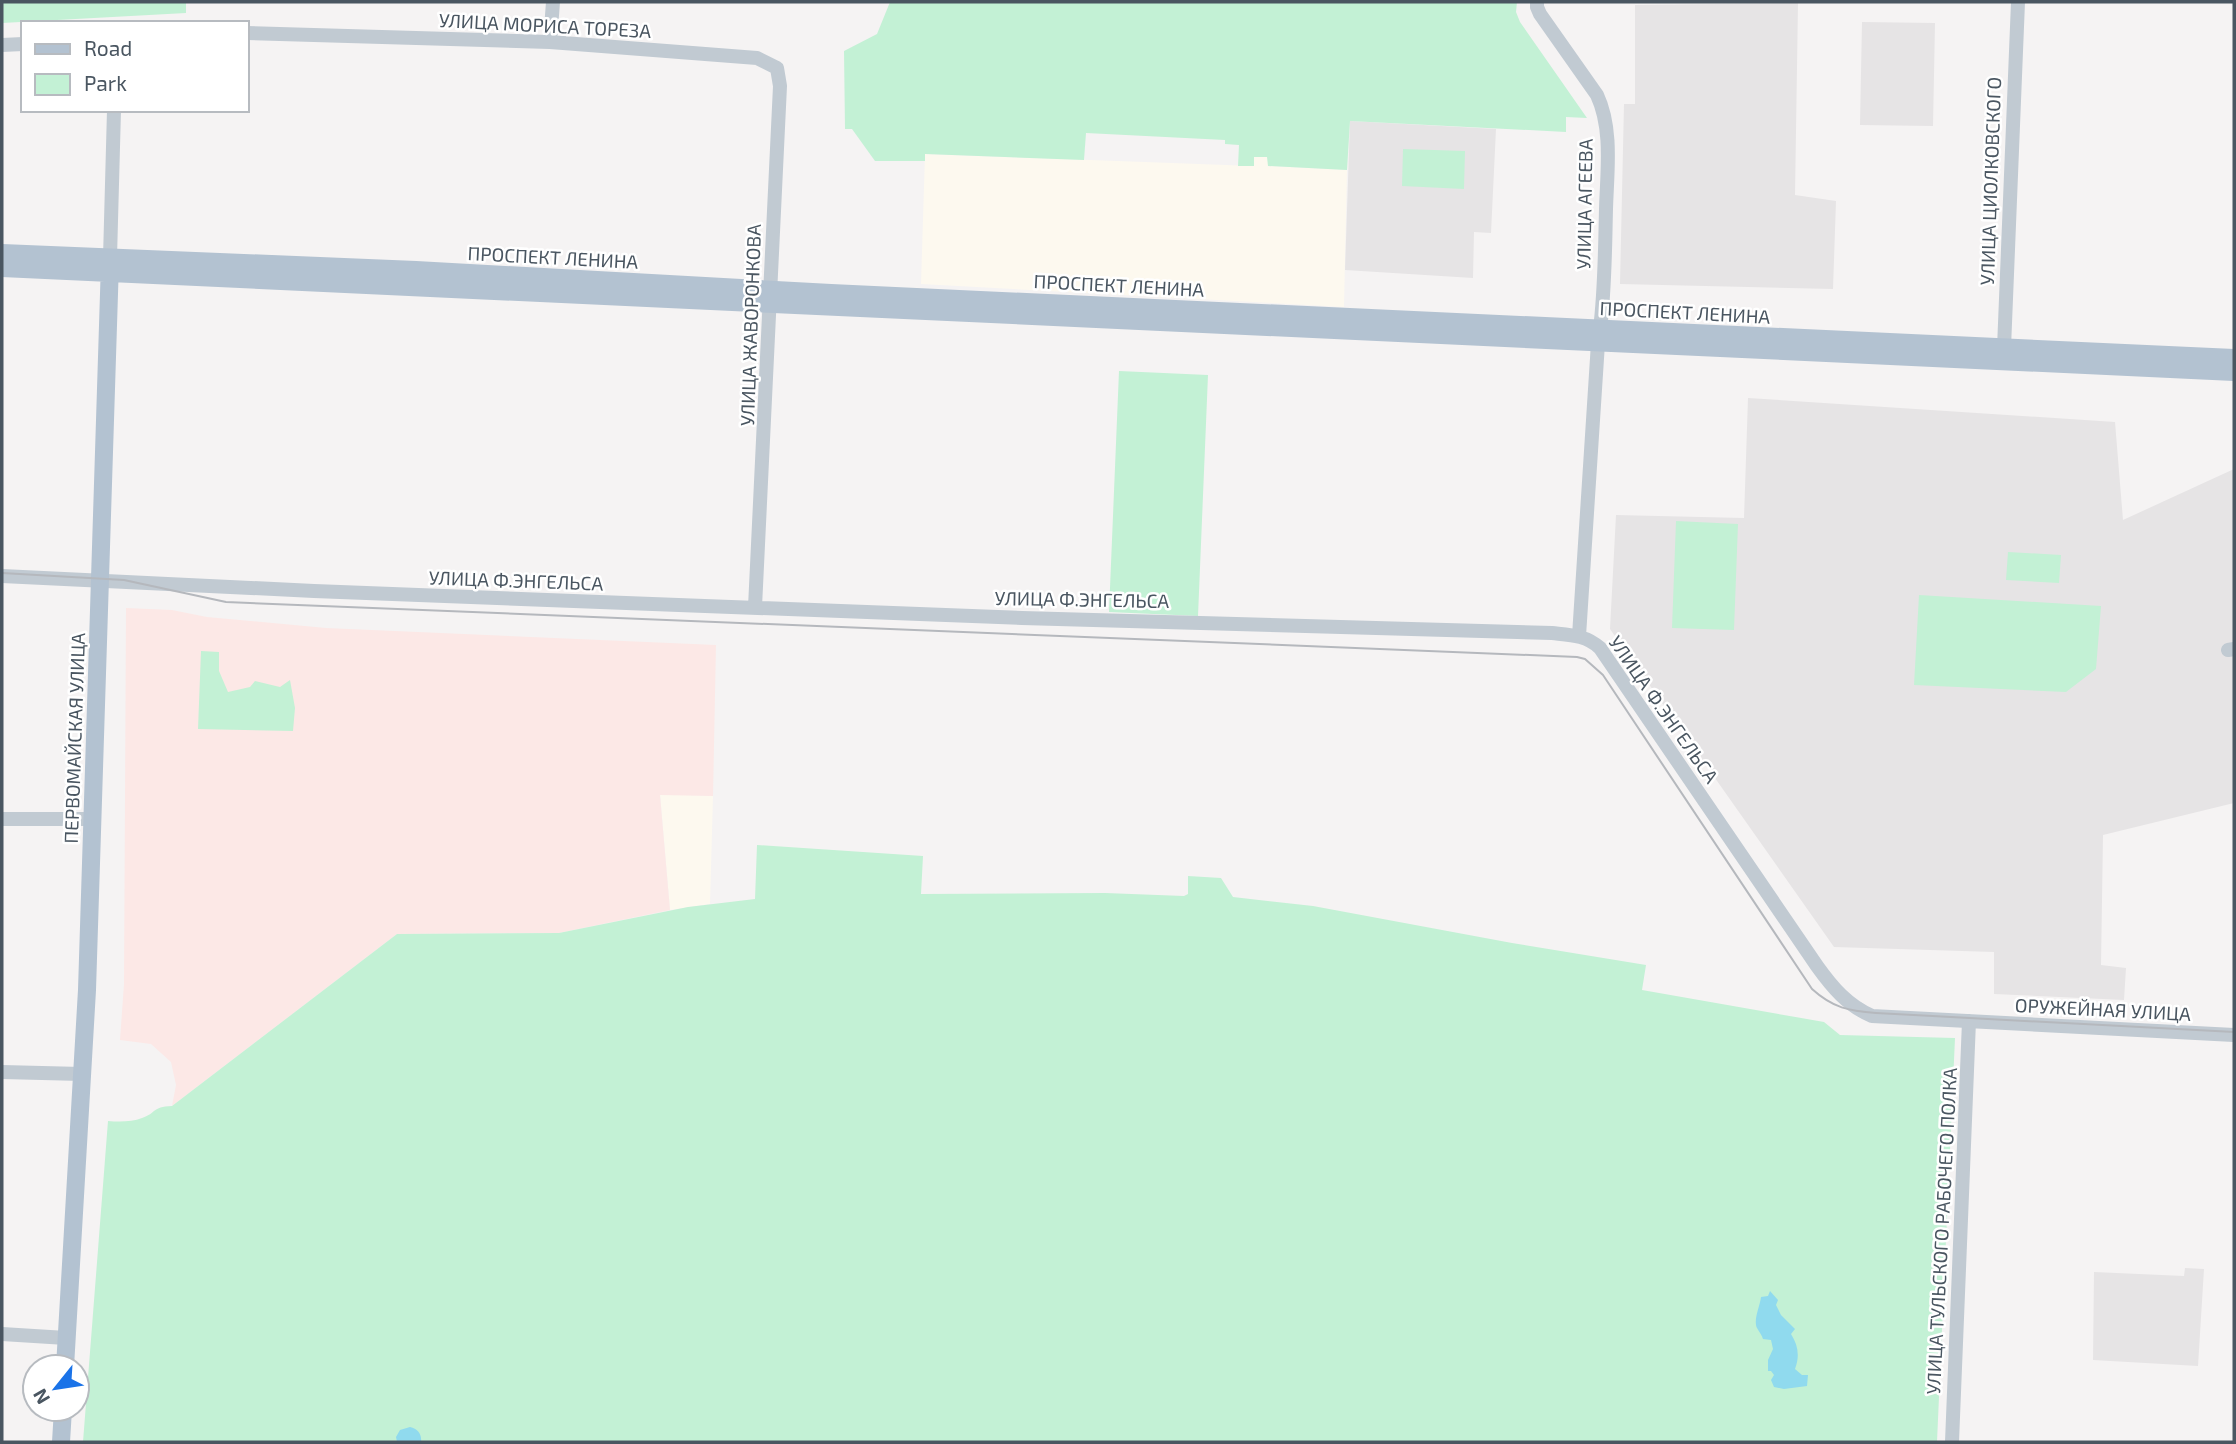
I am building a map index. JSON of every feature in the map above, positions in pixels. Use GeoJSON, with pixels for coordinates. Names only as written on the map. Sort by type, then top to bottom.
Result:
{"type":"FeatureCollection","features":[{"type":"Feature","properties":{"kind":"main road","name":"ПРОСПЕКТ ЛЕНИНА"},"geometry":{"type":"LineString","coordinates":[[2,253],[109,265],[771,297],[989,315],[1599,336],[2004,355],[2234,372]]}},
{"type":"Feature","properties":{"kind":"main road","name":"ПРОСПЕКТ ЛЕНИНА"},"geometry":{"type":"LineString","coordinates":[[2,268],[109,265]]}},
{"type":"Feature","properties":{"kind":"main road","name":"ПЕРВОМАЙСКАЯ УЛИЦА"},"geometry":{"type":"LineString","coordinates":[[65,1353],[82,1074],[109,265]]}},
{"type":"Feature","properties":{"kind":"main road","name":"ПРОСПЕКТ ЛЕНИНА"},"geometry":{"type":"LineString","coordinates":[[2004,355],[2234,358]]}},
{"type":"Feature","properties":{"kind":"main road"},"geometry":{"type":"LineString","coordinates":[[61,1442],[62,1423]]}},
{"type":"Feature","properties":{"kind":"street"},"geometry":{"type":"LineString","coordinates":[[550,43],[553,2]]}},
{"type":"Feature","properties":{"kind":"street","name":"УЛИЦА АГЕЕВА"},"geometry":{"type":"LineString","coordinates":[[1537,2],[1540,14],[1597,95],[1604,110],[1607,169],[1604,295],[1579,636]]}},
{"type":"Feature","properties":{"kind":"street","name":"УЛИЦА ЦИОЛКОВСКОГО"},"geometry":{"type":"LineString","coordinates":[[2004,355],[2018,2]]}},
{"type":"Feature","properties":{"kind":"street","name":"УЛИЦА МОРИСА ТОРЕЗА"},"geometry":{"type":"LineString","coordinates":[[248,33],[550,43],[757,58]]}},
{"type":"Feature","properties":{"kind":"street"},"geometry":{"type":"LineString","coordinates":[[2,44],[21,44]]}},
{"type":"Feature","properties":{"kind":"street","name":"УЛИЦА ЖАВОРОНКОВА"},"geometry":{"type":"LineString","coordinates":[[755,607],[779,76],[777,68],[757,58]]}},
{"type":"Feature","properties":{"kind":"street","name":"ПЕРВОМАЙСКАЯ УЛИЦА"},"geometry":{"type":"LineString","coordinates":[[109,265],[114,112]]}},
{"type":"Feature","properties":{"kind":"street","name":"УЛИЦА Ф.ЭНГЕЛЬСА"},"geometry":{"type":"LineString","coordinates":[[2,576],[314,592],[1579,636],[1592,640],[1600,648],[1835,991],[1862,1012],[1872,1016],[1969,1021]]}},
{"type":"Feature","properties":{"kind":"street"},"geometry":{"type":"LineString","coordinates":[[2,819],[92,819]]}},
{"type":"Feature","properties":{"kind":"street","name":"ОРУЖЕЙНАЯ УЛИЦА"},"geometry":{"type":"LineString","coordinates":[[1969,1021],[2234,1035]]}},
{"type":"Feature","properties":{"kind":"street","name":"УЛИЦА ТУЛЬСКОГО РАБОЧЕГО ПОЛКА"},"geometry":{"type":"LineString","coordinates":[[1952,1442],[1969,1021]]}},
{"type":"Feature","properties":{"kind":"street"},"geometry":{"type":"LineString","coordinates":[[2,1072],[82,1074]]}},
{"type":"Feature","properties":{"kind":"street"},"geometry":{"type":"LineString","coordinates":[[2,1334],[66,1338]]}},
{"type":"Feature","properties":{"kind":"shaded area"},"geometry":{"type":"Polygon","coordinates":[[[1798,3],[1795,195],[1836,201],[1833,289],[1620,284],[1624,104],[1635,104],[1635,5],[1798,3]]]}},
{"type":"Feature","properties":{"kind":"shaded area"},"geometry":{"type":"Polygon","coordinates":[[[1862,22],[1935,23],[1933,126],[1860,125],[1862,22]]]}},
{"type":"Feature","properties":{"kind":"shaded area"},"geometry":{"type":"Polygon","coordinates":[[[1350,121],[1496,129],[1491,233],[1474,232],[1473,278],[1345,270],[1350,121]]]}},
{"type":"Feature","properties":{"kind":"shaded area"},"geometry":{"type":"Polygon","coordinates":[[[925,154],[1253,166],[1254,157],[1268,157],[1268,166],[1347,170],[1344,307],[921,284],[925,154]]]}},
{"type":"Feature","properties":{"kind":"shaded area"},"geometry":{"type":"Polygon","coordinates":[[[1748,398],[2115,422],[2123,520],[2234,469],[2234,803],[2103,835],[2101,965],[2126,968],[2124,1000],[1994,994],[1994,952],[1834,947],[1610,629],[1616,515],[1744,518],[1748,398]]]}},
{"type":"Feature","properties":{"kind":"shaded area"},"geometry":{"type":"Polygon","coordinates":[[[126,608],[172,610],[207,617],[326,628],[716,645],[713,796],[660,795],[670,910],[559,933],[397,934],[172,1106],[176,1085],[171,1062],[151,1044],[120,1040],[124,984],[126,608]]]}},
{"type":"Feature","properties":{"kind":"shaded area"},"geometry":{"type":"Polygon","coordinates":[[[660,794],[713,796],[710,904],[670,910],[660,794]]]}},
{"type":"Feature","properties":{"kind":"shaded area"},"geometry":{"type":"Polygon","coordinates":[[[2185,1268],[2204,1269],[2198,1366],[2093,1360],[2094,1272],[2184,1276],[2185,1268]]]}},
{"type":"Feature","properties":{"kind":"green space"},"geometry":{"type":"Polygon","coordinates":[[[2,2],[186,2],[186,13],[2,23],[2,2]]]}},
{"type":"Feature","properties":{"kind":"green space"},"geometry":{"type":"Polygon","coordinates":[[[890,2],[1517,2],[1516,12],[1520,22],[1587,118],[1566,117],[1566,132],[1350,121],[1347,170],[1268,166],[1267,157],[1254,157],[1254,166],[1238,166],[1239,145],[1225,144],[1225,140],[1086,133],[1084,160],[925,154],[925,161],[875,161],[852,129],[845,129],[844,51],[877,34],[890,2]]]}},
{"type":"Feature","properties":{"kind":"green space"},"geometry":{"type":"Polygon","coordinates":[[[1403,149],[1465,151],[1464,189],[1402,186],[1403,149]]]}},
{"type":"Feature","properties":{"kind":"green space"},"geometry":{"type":"Polygon","coordinates":[[[1119,371],[1208,375],[1198,616],[1109,612],[1119,371]]]}},
{"type":"Feature","properties":{"kind":"green space"},"geometry":{"type":"Polygon","coordinates":[[[1676,521],[1738,524],[1734,630],[1672,628],[1676,521]]]}},
{"type":"Feature","properties":{"kind":"green space"},"geometry":{"type":"Polygon","coordinates":[[[2008,552],[2061,555],[2059,583],[2006,580],[2008,552]]]}},
{"type":"Feature","properties":{"kind":"green space"},"geometry":{"type":"Polygon","coordinates":[[[1919,595],[2101,606],[2096,669],[2066,692],[1914,685],[1919,595]]]}},
{"type":"Feature","properties":{"kind":"green space"},"geometry":{"type":"Polygon","coordinates":[[[201,651],[219,652],[219,671],[228,692],[250,687],[255,681],[280,687],[290,680],[295,708],[293,731],[198,729],[201,651]]]}},
{"type":"Feature","properties":{"kind":"green space"},"geometry":{"type":"Polygon","coordinates":[[[757,845],[923,856],[921,894],[1105,893],[1184,896],[1188,894],[1188,876],[1221,878],[1233,897],[1313,906],[1646,965],[1642,990],[1824,1022],[1840,1035],[1955,1038],[1937,1442],[83,1442],[84,1423],[91,1423],[90,1353],[108,1121],[134,1120],[157,1109],[172,1106],[397,934],[559,933],[688,907],[755,899],[757,845]]]}},
{"type":"Feature","properties":{"kind":"water"},"geometry":{"type":"Polygon","coordinates":[[[1770,1291],[1778,1300],[1776,1305],[1781,1315],[1795,1329],[1791,1334],[1798,1351],[1795,1369],[1802,1375],[1808,1375],[1807,1386],[1784,1389],[1774,1387],[1771,1380],[1774,1375],[1768,1371],[1768,1360],[1773,1349],[1771,1340],[1763,1339],[1756,1321],[1761,1297],[1768,1296],[1770,1291]]]}},
{"type":"Feature","properties":{"kind":"water"},"geometry":{"type":"Polygon","coordinates":[[[410,1427],[419,1432],[421,1442],[397,1442],[396,1437],[400,1430],[410,1427]]]}},
{"type":"Feature","properties":{"kind":"tram line"},"geometry":{"type":"LineString","coordinates":[[2,573],[124,580],[226,602],[1577,657],[1585,659],[1603,675],[1812,989],[1834,1004],[1849,1010],[1876,1013],[2234,1032]]}}]}
